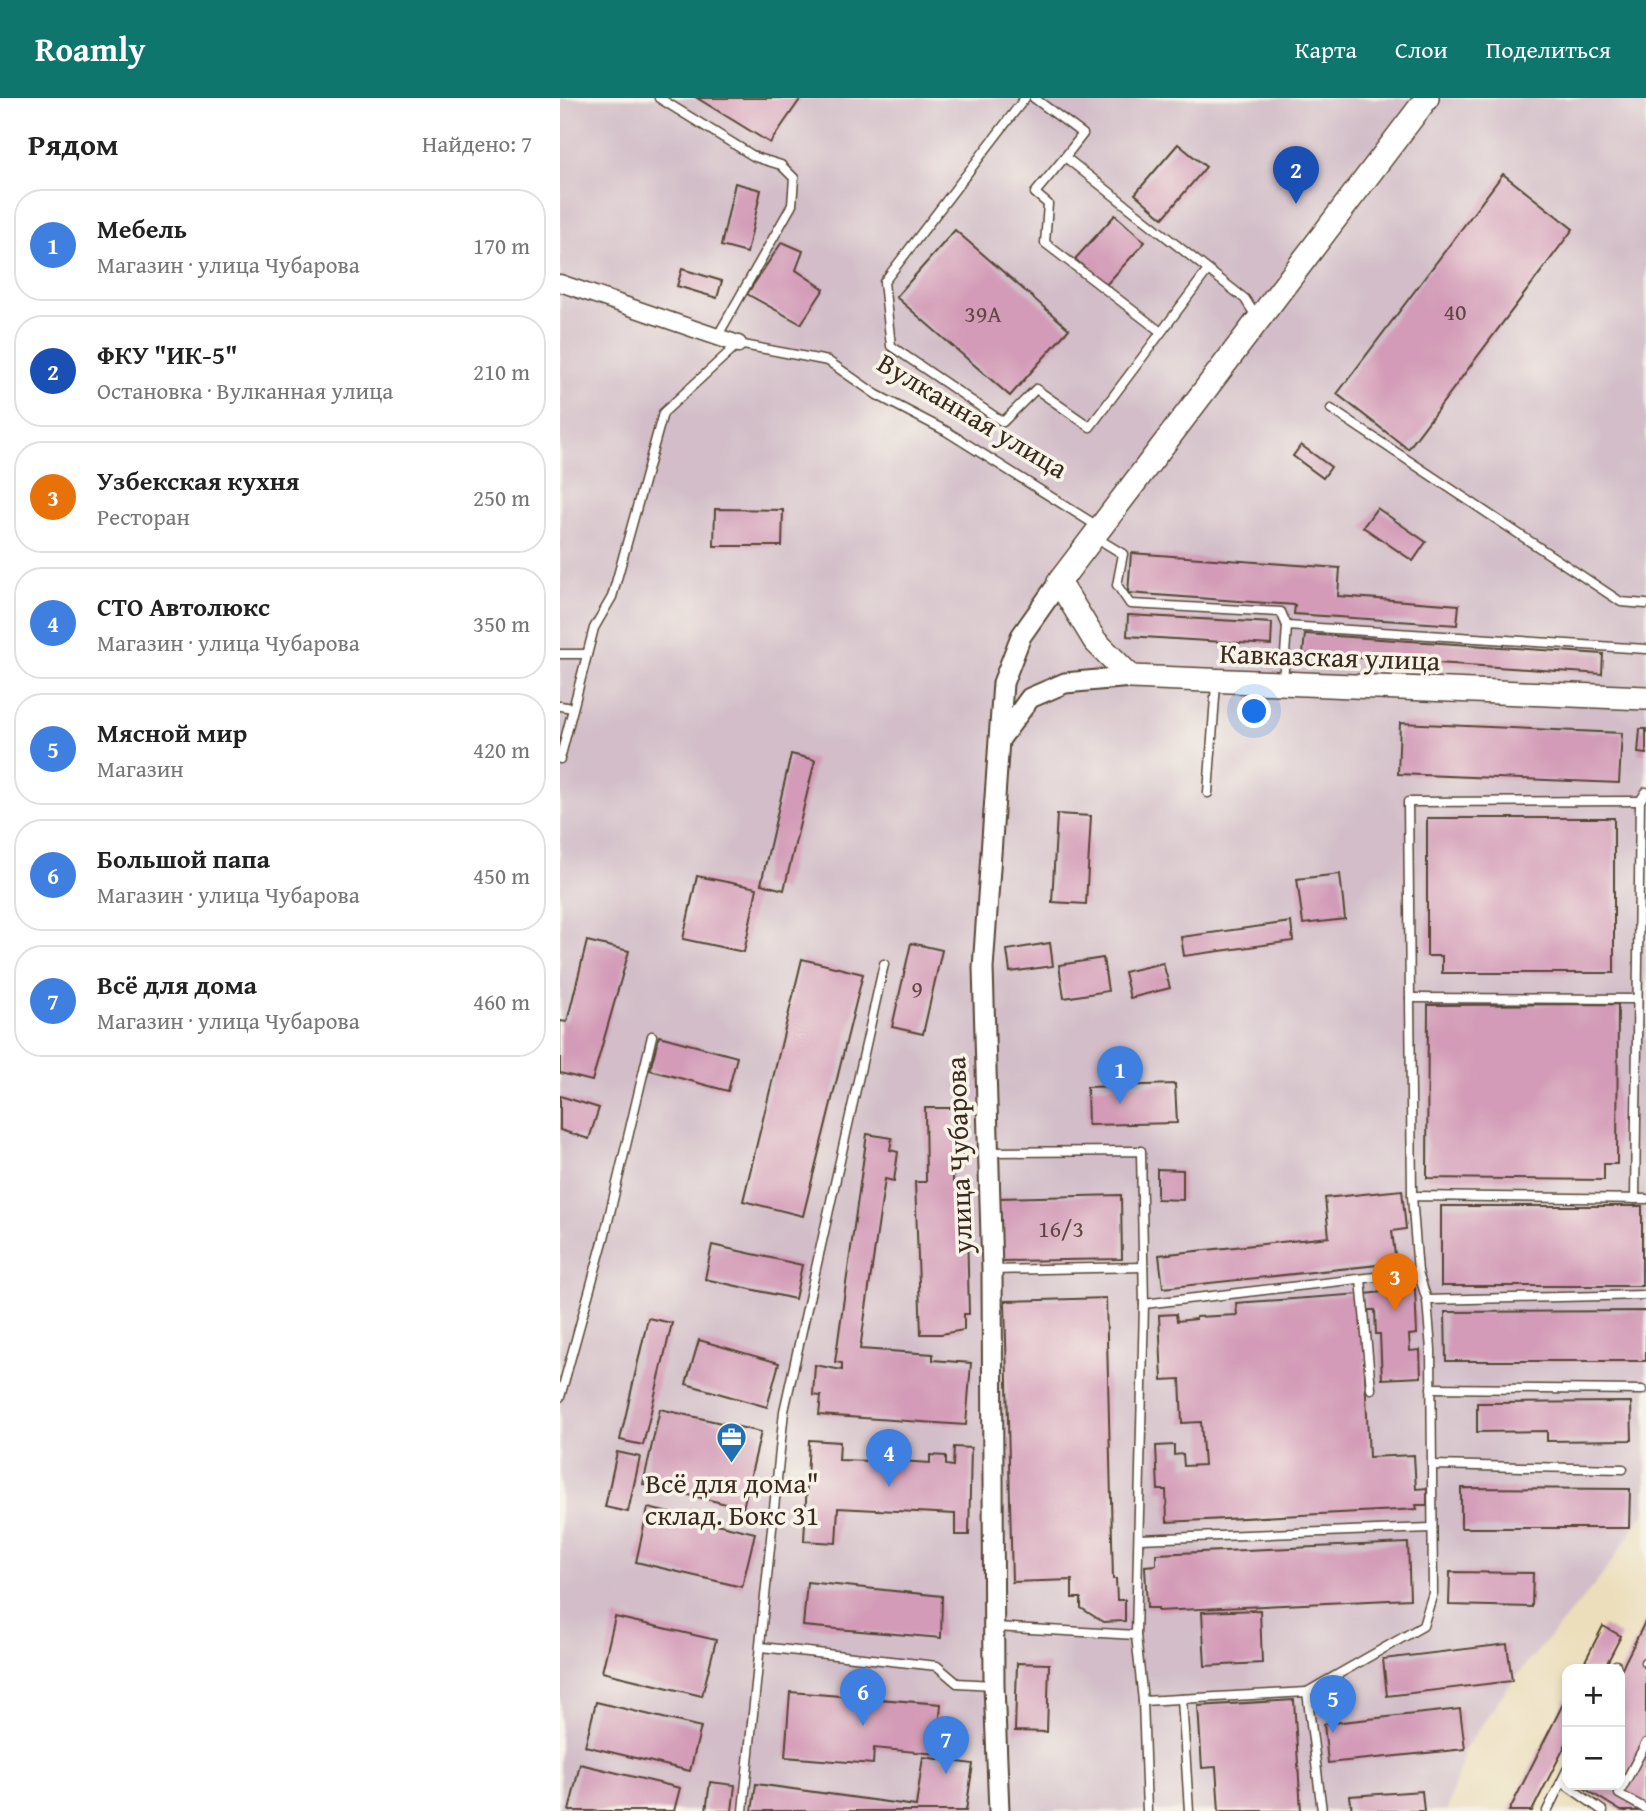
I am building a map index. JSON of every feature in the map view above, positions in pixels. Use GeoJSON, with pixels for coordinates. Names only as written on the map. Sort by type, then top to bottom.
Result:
{"type":"FeatureCollection","features":[{"type":"Feature","properties":{"kind":"main road"},"geometry":{"type":"LineString","coordinates":[[1098,532],[1427,98]]}},
{"type":"Feature","properties":{"kind":"main road","name":"улица Чубарова"},"geometry":{"type":"LineString","coordinates":[[1059,583],[1098,532]]}},
{"type":"Feature","properties":{"kind":"main road"},"geometry":{"type":"LineString","coordinates":[[1059,583],[1095,641],[1131,677]]}},
{"type":"Feature","properties":{"kind":"main road","name":"Кавказская улица"},"geometry":{"type":"LineString","coordinates":[[1131,677],[1646,698]]}},
{"type":"Feature","properties":{"kind":"street"},"geometry":{"type":"LineString","coordinates":[[560,283],[738,344]]}},
{"type":"Feature","properties":{"kind":"street","name":"улица Чубарова"},"geometry":{"type":"LineString","coordinates":[[999,1811],[994,1685],[992,1270],[983,968],[1003,683],[1021,636],[1059,583]]}},
{"type":"Feature","properties":{"kind":"street"},"geometry":{"type":"LineString","coordinates":[[1000,739],[1030,698],[1065,683],[1131,677]]}},
{"type":"Feature","properties":{"kind":"lane"},"geometry":{"type":"LineString","coordinates":[[659,98],[755,157],[781,165],[794,178],[792,205],[717,337]]}},
{"type":"Feature","properties":{"kind":"lane"},"geometry":{"type":"LineString","coordinates":[[1025,98],[884,282],[891,346],[1003,422],[1036,389],[1090,427],[1208,270]]}},
{"type":"Feature","properties":{"kind":"lane"},"geometry":{"type":"LineString","coordinates":[[1034,98],[1083,134],[1035,193],[1048,204],[1045,243],[1161,332]]}},
{"type":"Feature","properties":{"kind":"lane"},"geometry":{"type":"LineString","coordinates":[[1065,157],[1245,299],[1258,320]]}},
{"type":"Feature","properties":{"kind":"lane"},"geometry":{"type":"LineString","coordinates":[[560,760],[594,628],[612,597],[663,413],[738,344]]}},
{"type":"Feature","properties":{"kind":"lane","name":"Вулканная улица"},"geometry":{"type":"LineString","coordinates":[[738,344],[828,361],[877,396],[946,431],[1098,532],[1124,554],[1117,585],[1130,604],[1281,612],[1287,626]]}},
{"type":"Feature","properties":{"kind":"lane"},"geometry":{"type":"LineString","coordinates":[[1331,410],[1621,602],[1646,604]]}},
{"type":"Feature","properties":{"kind":"lane"},"geometry":{"type":"LineString","coordinates":[[1282,684],[1287,626],[1646,649]]}},
{"type":"Feature","properties":{"kind":"lane"},"geometry":{"type":"LineString","coordinates":[[560,654],[587,654]]}},
{"type":"Feature","properties":{"kind":"lane"},"geometry":{"type":"LineString","coordinates":[[1208,793],[1216,681]]}},
{"type":"Feature","properties":{"kind":"lane"},"geometry":{"type":"LineString","coordinates":[[560,706],[573,708]]}},
{"type":"Feature","properties":{"kind":"lane"},"geometry":{"type":"LineString","coordinates":[[1635,1199],[1640,801],[1646,792]]}},
{"type":"Feature","properties":{"kind":"lane"},"geometry":{"type":"LineString","coordinates":[[1143,1701],[1307,1692],[1423,1626],[1433,1593],[1431,1388],[1427,1300],[1418,1272],[1412,1196],[1408,802],[1640,801]]}},
{"type":"Feature","properties":{"kind":"lane"},"geometry":{"type":"LineString","coordinates":[[743,1811],[784,1411],[884,964]]}},
{"type":"Feature","properties":{"kind":"lane"},"geometry":{"type":"LineString","coordinates":[[1410,999],[1637,999]]}},
{"type":"Feature","properties":{"kind":"lane"},"geometry":{"type":"LineString","coordinates":[[560,1397],[604,1238],[652,1036]]}},
{"type":"Feature","properties":{"kind":"lane"},"geometry":{"type":"LineString","coordinates":[[988,1152],[1141,1151],[1144,1304],[1136,1635],[1143,1701],[1147,1811]]}},
{"type":"Feature","properties":{"kind":"lane"},"geometry":{"type":"LineString","coordinates":[[1412,1196],[1646,1199]]}},
{"type":"Feature","properties":{"kind":"lane"},"geometry":{"type":"LineString","coordinates":[[992,1270],[1143,1267]]}},
{"type":"Feature","properties":{"kind":"lane"},"geometry":{"type":"LineString","coordinates":[[1144,1304],[1418,1272]]}},
{"type":"Feature","properties":{"kind":"lane"},"geometry":{"type":"LineString","coordinates":[[1361,1279],[1371,1389]]}},
{"type":"Feature","properties":{"kind":"lane"},"geometry":{"type":"LineString","coordinates":[[1427,1300],[1646,1295]]}},
{"type":"Feature","properties":{"kind":"lane"},"geometry":{"type":"LineString","coordinates":[[1431,1388],[1642,1390]]}},
{"type":"Feature","properties":{"kind":"lane"},"geometry":{"type":"LineString","coordinates":[[1432,1465],[1623,1469]]}},
{"type":"Feature","properties":{"kind":"lane"},"geometry":{"type":"LineString","coordinates":[[1139,1539],[1431,1528]]}},
{"type":"Feature","properties":{"kind":"lane"},"geometry":{"type":"LineString","coordinates":[[995,1627],[1136,1635]]}},
{"type":"Feature","properties":{"kind":"lane"},"geometry":{"type":"LineString","coordinates":[[761,1647],[937,1666],[957,1683],[994,1685]]}},
{"type":"Feature","properties":{"kind":"lane"},"geometry":{"type":"LineString","coordinates":[[1307,1692],[1322,1811]]}},
{"type":"Feature","properties":{"kind":"lane"},"geometry":{"type":"LineString","coordinates":[[1182,1699],[1189,1811]]}},
{"type":"Feature","properties":{"kind":"lane"},"geometry":{"type":"LineString","coordinates":[[1646,1743],[1619,1794],[1646,1809]]}},
{"type":"Feature","properties":{"kind":"lane"},"geometry":{"type":"LineString","coordinates":[[1547,1811],[1562,1782]]}},
{"type":"Feature","properties":{"kind":"lane"},"geometry":{"type":"LineString","coordinates":[[1573,1790],[1603,1811]]}},
{"type":"Feature","properties":{"kind":"shaded area"},"geometry":{"type":"Polygon","coordinates":[[[560,98],[1646,98],[1646,1510],[1602,1576],[1512,1681],[1465,1749],[1447,1811],[560,1811],[560,98]]]}},
{"type":"Feature","properties":{"kind":"building"},"geometry":{"type":"Polygon","coordinates":[[[697,98],[801,98],[770,143],[697,98]]]}},
{"type":"Feature","properties":{"kind":"building"},"geometry":{"type":"Polygon","coordinates":[[[1178,144],[1206,167],[1163,218],[1135,194],[1178,144]]]}},
{"type":"Feature","properties":{"kind":"building"},"geometry":{"type":"Polygon","coordinates":[[[1503,174],[1573,229],[1408,449],[1337,394],[1503,174]]]}},
{"type":"Feature","properties":{"kind":"building"},"geometry":{"type":"Polygon","coordinates":[[[735,183],[761,190],[747,253],[721,246],[735,183]]]}},
{"type":"Feature","properties":{"kind":"building"},"geometry":{"type":"Polygon","coordinates":[[[1115,215],[1145,242],[1105,286],[1075,259],[1115,215]]]}},
{"type":"Feature","properties":{"kind":"building"},"geometry":{"type":"Polygon","coordinates":[[[955,230],[1069,329],[1010,396],[896,297],[955,230]]]}},
{"type":"Feature","properties":{"kind":"building"},"geometry":{"type":"Polygon","coordinates":[[[782,242],[803,251],[796,270],[824,289],[801,324],[747,294],[782,242]]]}},
{"type":"Feature","properties":{"kind":"building"},"geometry":{"type":"Polygon","coordinates":[[[682,269],[722,281],[717,298],[677,286],[682,269]]]}},
{"type":"Feature","properties":{"kind":"building"},"geometry":{"type":"Polygon","coordinates":[[[1301,445],[1331,467],[1323,478],[1293,456],[1301,445]]]}},
{"type":"Feature","properties":{"kind":"building"},"geometry":{"type":"Polygon","coordinates":[[[1377,508],[1426,542],[1413,561],[1363,527],[1377,508]]]}},
{"type":"Feature","properties":{"kind":"building"},"geometry":{"type":"Polygon","coordinates":[[[715,509],[783,510],[782,546],[714,546],[715,509]]]}},
{"type":"Feature","properties":{"kind":"building"},"geometry":{"type":"Polygon","coordinates":[[[1131,553],[1340,568],[1338,596],[1459,605],[1457,625],[1294,614],[1295,605],[1128,593],[1131,553]]]}},
{"type":"Feature","properties":{"kind":"building"},"geometry":{"type":"Polygon","coordinates":[[[1128,615],[1272,623],[1271,645],[1127,636],[1128,615]]]}},
{"type":"Feature","properties":{"kind":"building"},"geometry":{"type":"Polygon","coordinates":[[[1305,634],[1603,654],[1602,674],[1303,654],[1305,634]]]}},
{"type":"Feature","properties":{"kind":"building"},"geometry":{"type":"Polygon","coordinates":[[[1400,723],[1622,733],[1619,783],[1398,774],[1400,723]]]}},
{"type":"Feature","properties":{"kind":"building"},"geometry":{"type":"Polygon","coordinates":[[[1640,729],[1646,729],[1646,754],[1638,753],[1640,729]]]}},
{"type":"Feature","properties":{"kind":"building"},"geometry":{"type":"Polygon","coordinates":[[[791,754],[815,760],[784,890],[761,884],[791,754]]]}},
{"type":"Feature","properties":{"kind":"building"},"geometry":{"type":"Polygon","coordinates":[[[1057,814],[1091,816],[1086,904],[1052,902],[1057,814]]]}},
{"type":"Feature","properties":{"kind":"building"},"geometry":{"type":"Polygon","coordinates":[[[1427,818],[1614,818],[1614,973],[1442,973],[1442,956],[1427,956],[1427,818]]]}},
{"type":"Feature","properties":{"kind":"building"},"geometry":{"type":"Polygon","coordinates":[[[1340,874],[1345,919],[1303,924],[1297,879],[1340,874]]]}},
{"type":"Feature","properties":{"kind":"building"},"geometry":{"type":"Polygon","coordinates":[[[697,876],[757,888],[744,952],[683,939],[697,876]]]}},
{"type":"Feature","properties":{"kind":"building"},"geometry":{"type":"Polygon","coordinates":[[[1291,922],[1293,941],[1184,956],[1181,937],[1291,922]]]}},
{"type":"Feature","properties":{"kind":"building"},"geometry":{"type":"Polygon","coordinates":[[[587,941],[629,951],[592,1081],[560,1073],[560,1021],[567,1022],[587,941]]]}},
{"type":"Feature","properties":{"kind":"building"},"geometry":{"type":"Polygon","coordinates":[[[911,943],[942,950],[923,1034],[892,1027],[911,943]]]}},
{"type":"Feature","properties":{"kind":"building"},"geometry":{"type":"Polygon","coordinates":[[[1050,943],[1053,966],[1010,972],[1007,950],[1050,943]]]}},
{"type":"Feature","properties":{"kind":"building"},"geometry":{"type":"Polygon","coordinates":[[[1103,958],[1108,991],[1064,998],[1059,965],[1103,958]]]}},
{"type":"Feature","properties":{"kind":"building"},"geometry":{"type":"Polygon","coordinates":[[[802,959],[863,974],[803,1216],[743,1201],[802,959]]]}},
{"type":"Feature","properties":{"kind":"building"},"geometry":{"type":"Polygon","coordinates":[[[1163,963],[1170,988],[1130,998],[1124,972],[1163,963]]]}},
{"type":"Feature","properties":{"kind":"building"},"geometry":{"type":"Polygon","coordinates":[[[1618,1004],[1617,1164],[1604,1164],[1604,1180],[1427,1178],[1428,1005],[1618,1004]]]}},
{"type":"Feature","properties":{"kind":"building"},"geometry":{"type":"Polygon","coordinates":[[[659,1036],[737,1057],[728,1091],[650,1070],[659,1036]]]}},
{"type":"Feature","properties":{"kind":"building"},"geometry":{"type":"Polygon","coordinates":[[[1175,1084],[1177,1123],[1088,1125],[1087,1087],[1175,1084]]]}},
{"type":"Feature","properties":{"kind":"building"},"geometry":{"type":"Polygon","coordinates":[[[560,1096],[599,1108],[589,1139],[560,1130],[560,1096]]]}},
{"type":"Feature","properties":{"kind":"building"},"geometry":{"type":"Polygon","coordinates":[[[925,1108],[953,1108],[953,1135],[962,1135],[962,1170],[953,1170],[953,1182],[966,1182],[969,1314],[964,1314],[964,1330],[941,1334],[921,1334],[915,1182],[926,1182],[925,1108]]]}},
{"type":"Feature","properties":{"kind":"building"},"geometry":{"type":"Polygon","coordinates":[[[867,1134],[892,1138],[890,1150],[898,1152],[894,1181],[885,1179],[860,1349],[933,1354],[933,1360],[971,1363],[966,1425],[819,1415],[821,1396],[813,1395],[815,1365],[842,1370],[842,1363],[835,1362],[867,1134]]]}},
{"type":"Feature","properties":{"kind":"building"},"geometry":{"type":"Polygon","coordinates":[[[1157,1169],[1183,1170],[1183,1200],[1157,1199],[1157,1169]]]}},
{"type":"Feature","properties":{"kind":"building"},"geometry":{"type":"Polygon","coordinates":[[[1402,1190],[1406,1229],[1392,1231],[1396,1263],[1163,1288],[1159,1255],[1329,1237],[1325,1198],[1402,1190]]]}},
{"type":"Feature","properties":{"kind":"building"},"geometry":{"type":"Polygon","coordinates":[[[1121,1195],[1122,1259],[1001,1261],[1000,1198],[1121,1195]]]}},
{"type":"Feature","properties":{"kind":"building"},"geometry":{"type":"Polygon","coordinates":[[[1441,1206],[1642,1206],[1642,1286],[1441,1286],[1441,1206]]]}},
{"type":"Feature","properties":{"kind":"building"},"geometry":{"type":"Polygon","coordinates":[[[712,1245],[802,1265],[795,1299],[705,1279],[712,1245]]]}},
{"type":"Feature","properties":{"kind":"building"},"geometry":{"type":"Polygon","coordinates":[[[1415,1288],[1417,1334],[1409,1335],[1410,1351],[1420,1350],[1421,1377],[1382,1379],[1380,1334],[1376,1334],[1375,1310],[1367,1310],[1366,1294],[1415,1288]]]}},
{"type":"Feature","properties":{"kind":"building"},"geometry":{"type":"Polygon","coordinates":[[[1361,1294],[1369,1457],[1414,1455],[1416,1489],[1427,1488],[1427,1505],[1416,1505],[1417,1509],[1167,1522],[1166,1490],[1158,1490],[1156,1446],[1174,1445],[1174,1455],[1183,1454],[1184,1466],[1204,1465],[1201,1422],[1182,1423],[1180,1379],[1162,1380],[1159,1315],[1176,1314],[1177,1321],[1237,1315],[1236,1303],[1361,1294]]]}},
{"type":"Feature","properties":{"kind":"building"},"geometry":{"type":"Polygon","coordinates":[[[1106,1298],[1113,1579],[1116,1579],[1117,1600],[1125,1600],[1125,1621],[1103,1622],[1081,1608],[1081,1598],[1072,1598],[1072,1580],[1012,1582],[1005,1301],[1106,1298]]]}},
{"type":"Feature","properties":{"kind":"building"},"geometry":{"type":"Polygon","coordinates":[[[1646,1311],[1646,1361],[1446,1361],[1445,1312],[1646,1311]]]}},
{"type":"Feature","properties":{"kind":"building"},"geometry":{"type":"Polygon","coordinates":[[[648,1318],[672,1323],[643,1445],[620,1440],[648,1318]]]}},
{"type":"Feature","properties":{"kind":"building"},"geometry":{"type":"Polygon","coordinates":[[[699,1340],[779,1363],[767,1407],[686,1384],[699,1340]]]}},
{"type":"Feature","properties":{"kind":"building"},"geometry":{"type":"Polygon","coordinates":[[[1631,1402],[1632,1440],[1547,1441],[1547,1431],[1477,1432],[1477,1403],[1631,1402]]]}},
{"type":"Feature","properties":{"kind":"building"},"geometry":{"type":"Polygon","coordinates":[[[660,1409],[761,1432],[743,1508],[643,1484],[660,1409]]]}},
{"type":"Feature","properties":{"kind":"building"},"geometry":{"type":"Polygon","coordinates":[[[809,1440],[840,1442],[839,1460],[869,1461],[870,1445],[886,1446],[885,1460],[930,1463],[930,1455],[946,1456],[946,1465],[953,1466],[954,1447],[971,1448],[969,1535],[955,1535],[955,1514],[838,1508],[836,1543],[804,1541],[809,1440]]]}},
{"type":"Feature","properties":{"kind":"building"},"geometry":{"type":"Polygon","coordinates":[[[617,1452],[640,1457],[628,1512],[605,1507],[617,1452]]]}},
{"type":"Feature","properties":{"kind":"building"},"geometry":{"type":"Polygon","coordinates":[[[1461,1488],[1630,1489],[1629,1528],[1461,1528],[1461,1488]]]}},
{"type":"Feature","properties":{"kind":"building"},"geometry":{"type":"Polygon","coordinates":[[[648,1508],[755,1533],[742,1587],[636,1562],[648,1508]]]}},
{"type":"Feature","properties":{"kind":"building"},"geometry":{"type":"Polygon","coordinates":[[[1408,1543],[1410,1599],[1158,1611],[1158,1608],[1147,1608],[1145,1566],[1156,1565],[1156,1554],[1408,1543]]]}},
{"type":"Feature","properties":{"kind":"building"},"geometry":{"type":"Polygon","coordinates":[[[1450,1572],[1533,1573],[1532,1607],[1449,1605],[1450,1572]]]}},
{"type":"Feature","properties":{"kind":"building"},"geometry":{"type":"Polygon","coordinates":[[[807,1582],[942,1596],[941,1638],[803,1626],[807,1582]]]}},
{"type":"Feature","properties":{"kind":"building"},"geometry":{"type":"Polygon","coordinates":[[[1260,1610],[1262,1663],[1205,1666],[1202,1612],[1260,1610]]]}},
{"type":"Feature","properties":{"kind":"building"},"geometry":{"type":"Polygon","coordinates":[[[615,1617],[716,1640],[702,1696],[602,1672],[615,1617]]]}},
{"type":"Feature","properties":{"kind":"building"},"geometry":{"type":"Polygon","coordinates":[[[1646,1620],[1646,1811],[1621,1811],[1587,1790],[1625,1790],[1624,1664],[1646,1620]]]}},
{"type":"Feature","properties":{"kind":"building"},"geometry":{"type":"Polygon","coordinates":[[[1603,1626],[1621,1636],[1607,1664],[1584,1664],[1603,1626]]]}},
{"type":"Feature","properties":{"kind":"building"},"geometry":{"type":"Polygon","coordinates":[[[1507,1644],[1512,1681],[1387,1696],[1383,1659],[1507,1644]]]}},
{"type":"Feature","properties":{"kind":"building"},"geometry":{"type":"Polygon","coordinates":[[[1017,1663],[1049,1664],[1047,1732],[1015,1731],[1017,1663]]]}},
{"type":"Feature","properties":{"kind":"building"},"geometry":{"type":"Polygon","coordinates":[[[790,1692],[941,1704],[937,1754],[874,1748],[873,1764],[785,1757],[790,1692]]]}},
{"type":"Feature","properties":{"kind":"building"},"geometry":{"type":"Polygon","coordinates":[[[1294,1700],[1301,1811],[1219,1811],[1216,1767],[1202,1768],[1198,1706],[1294,1700]]]}},
{"type":"Feature","properties":{"kind":"building"},"geometry":{"type":"Polygon","coordinates":[[[596,1702],[701,1727],[690,1771],[585,1746],[596,1702]]]}},
{"type":"Feature","properties":{"kind":"building"},"geometry":{"type":"Polygon","coordinates":[[[1562,1706],[1562,1752],[1532,1811],[1509,1811],[1562,1706]]]}},
{"type":"Feature","properties":{"kind":"building"},"geometry":{"type":"Polygon","coordinates":[[[1460,1709],[1465,1749],[1328,1763],[1324,1724],[1460,1709]]]}},
{"type":"Feature","properties":{"kind":"building"},"geometry":{"type":"Polygon","coordinates":[[[923,1757],[973,1764],[966,1811],[752,1811],[756,1784],[916,1806],[923,1757]]]}},
{"type":"Feature","properties":{"kind":"building"},"geometry":{"type":"Polygon","coordinates":[[[580,1764],[680,1788],[674,1811],[569,1811],[580,1764]]]}},
{"type":"Feature","properties":{"kind":"building"},"geometry":{"type":"Polygon","coordinates":[[[710,1782],[735,1785],[732,1811],[706,1811],[710,1782]]]}},
{"type":"Feature","properties":{"kind":"building"},"geometry":{"type":"Polygon","coordinates":[[[1422,1791],[1424,1811],[1352,1811],[1350,1796],[1422,1791]]]}},
{"type":"Feature","properties":{"kind":"place","name":"ФКУ \"ИК-5\""},"geometry":{"type":"Point","coordinates":[1296,204]}},
{"type":"Feature","properties":{"kind":"place","name":"Мебель"},"geometry":{"type":"Point","coordinates":[1120,1104]}},
{"type":"Feature","properties":{"kind":"place","name":"Узбекская кухня"},"geometry":{"type":"Point","coordinates":[1395,1311]}},
{"type":"Feature","properties":{"kind":"place","name":"Всё для дома\" склад. Бокс 31"},"geometry":{"type":"Point","coordinates":[732,1465]}},
{"type":"Feature","properties":{"kind":"place","name":"СТО Автолюкс"},"geometry":{"type":"Point","coordinates":[889,1487]}},
{"type":"Feature","properties":{"kind":"place","name":"Большой папа"},"geometry":{"type":"Point","coordinates":[863,1726]}},
{"type":"Feature","properties":{"kind":"place","name":"Мясной мир"},"geometry":{"type":"Point","coordinates":[1333,1733]}},
{"type":"Feature","properties":{"kind":"place","name":"Всё для дома"},"geometry":{"type":"Point","coordinates":[946,1774]}}]}
